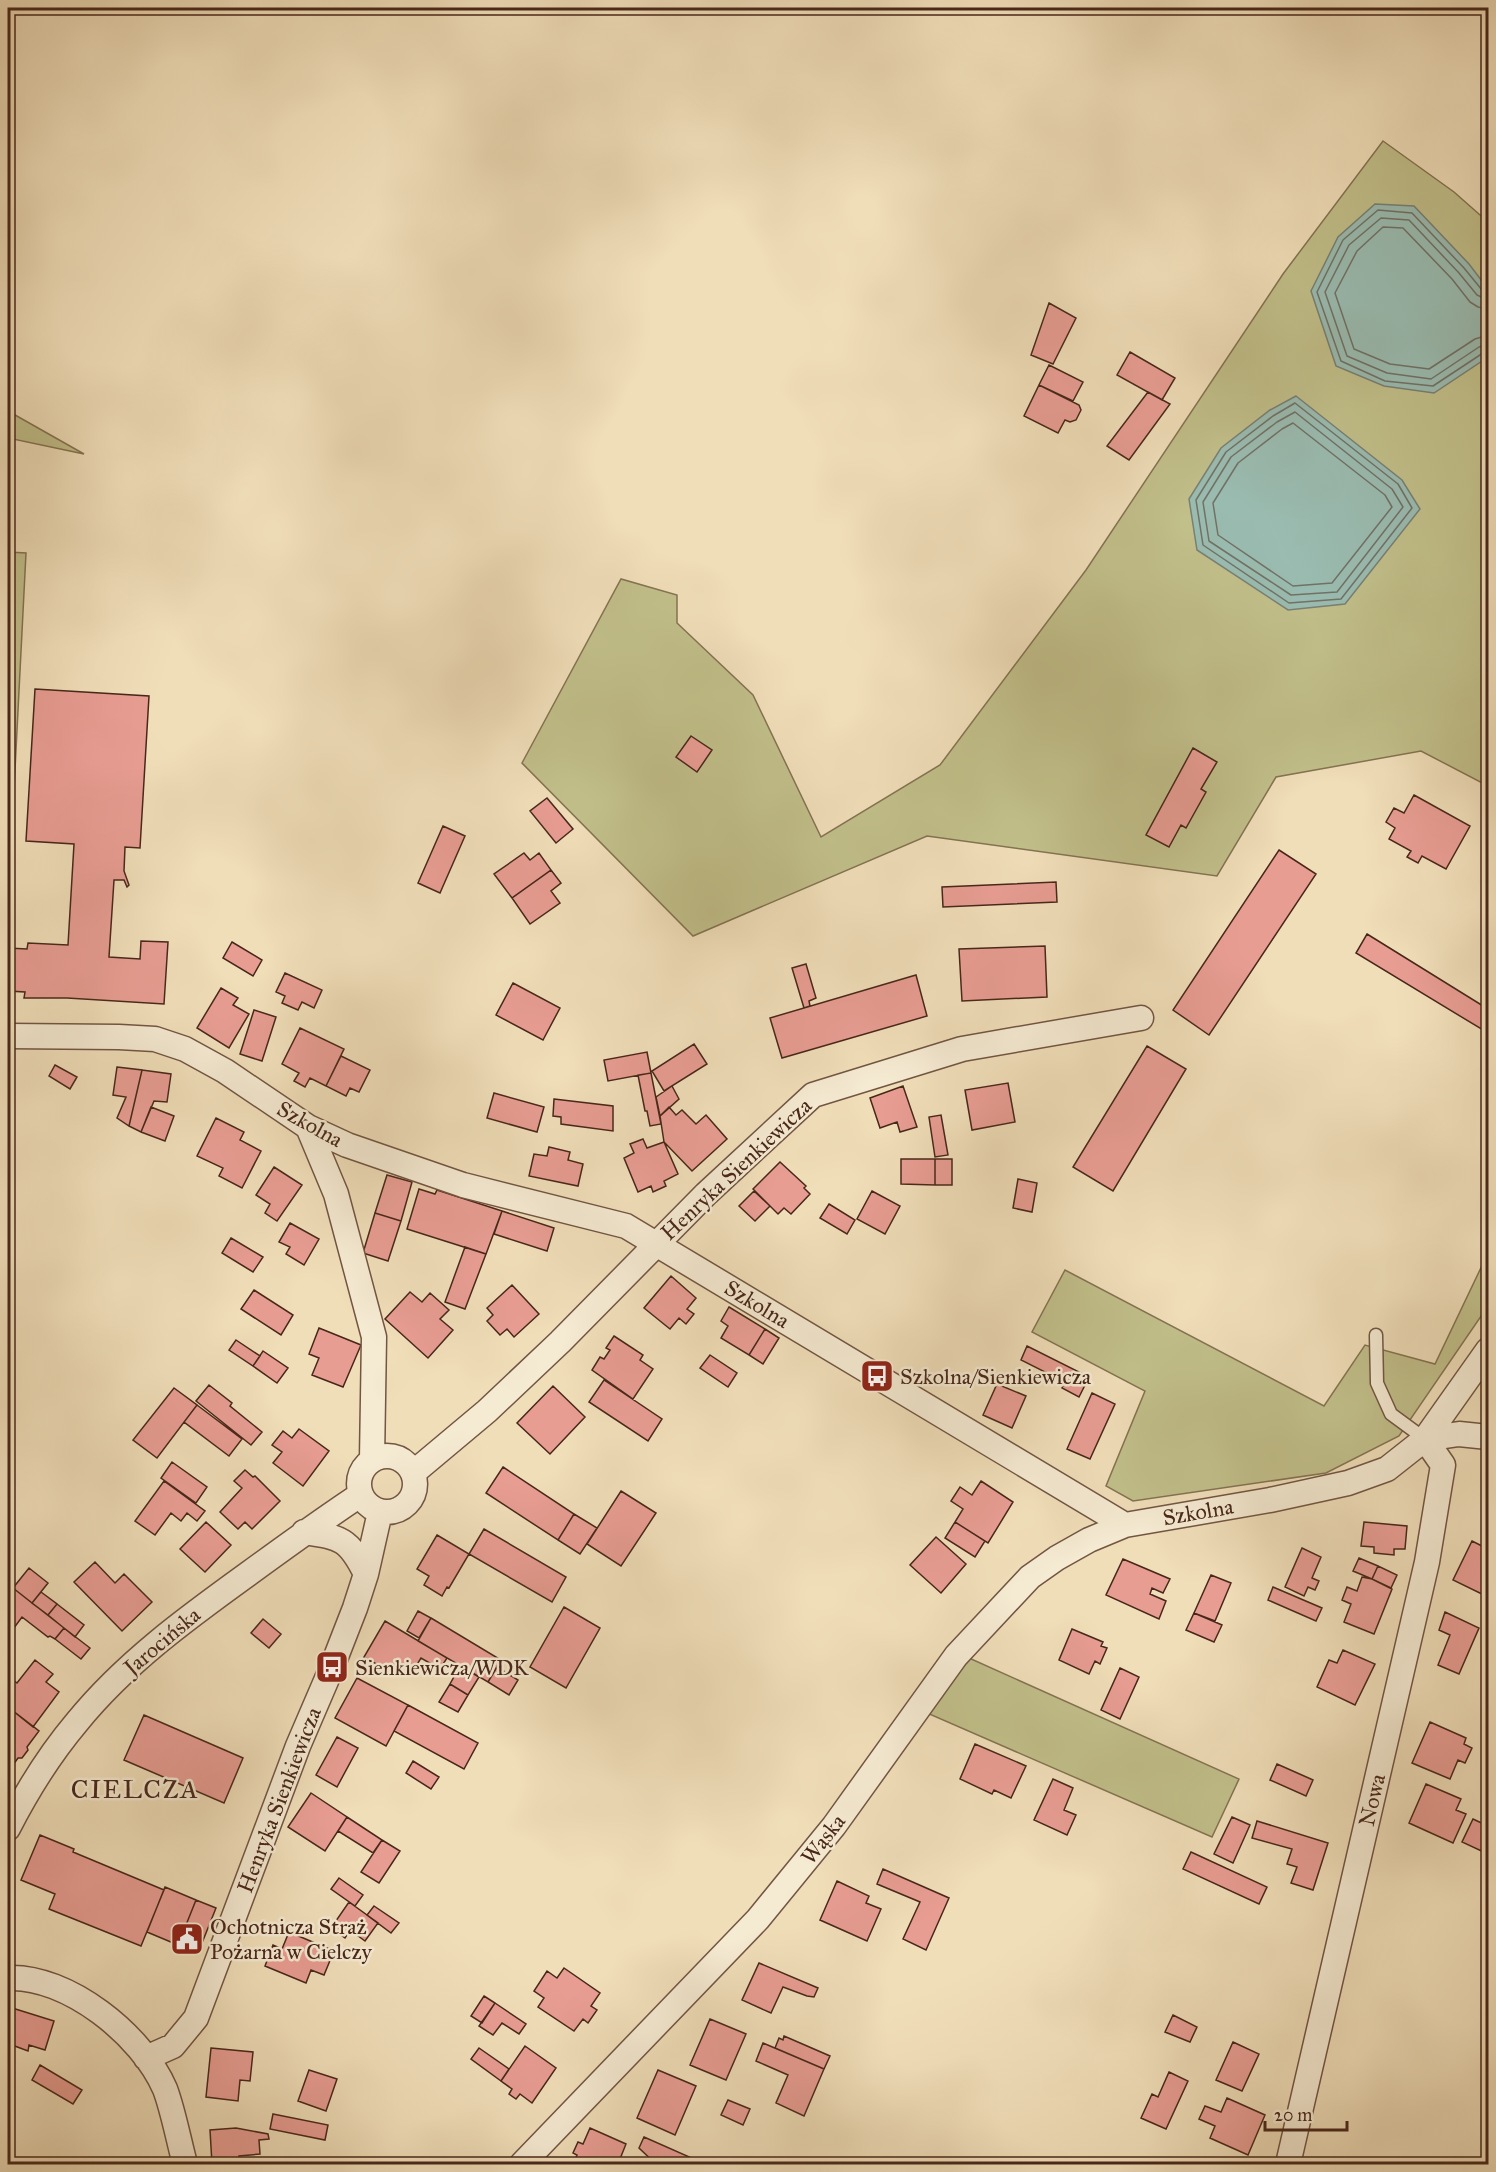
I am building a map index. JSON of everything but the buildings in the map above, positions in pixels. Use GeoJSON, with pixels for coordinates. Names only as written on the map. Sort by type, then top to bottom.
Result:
{"type":"FeatureCollection","features":[{"type":"Feature","properties":{"kind":"street","name":"Henryka Sienkiewicza"},"geometry":{"type":"LineString","coordinates":[[413,1473],[495,1404],[560,1342],[656,1243],[813,1095],[962,1049],[1141,1018]]}},
{"type":"Feature","properties":{"kind":"street","name":"Szkolna"},"geometry":{"type":"LineString","coordinates":[[8,1036],[155,1039],[185,1049],[225,1071],[308,1127],[347,1145],[463,1185],[626,1226],[1125,1525],[1270,1500],[1347,1483],[1387,1469],[1425,1439],[1459,1434],[1488,1437]]}},
{"type":"Feature","properties":{"kind":"street"},"geometry":{"type":"LineString","coordinates":[[308,1127],[336,1194],[374,1337],[372,1459]]}},
{"type":"Feature","properties":{"kind":"street"},"geometry":{"type":"LineString","coordinates":[[1425,1439],[1488,1350]]}},
{"type":"Feature","properties":{"kind":"street","name":"Nowa"},"geometry":{"type":"LineString","coordinates":[[1288,2164],[1427,1562],[1443,1465],[1425,1439]]}},
{"type":"Feature","properties":{"kind":"street"},"geometry":{"type":"LineString","coordinates":[[381,1456],[400,1459],[413,1473],[415,1485],[412,1497],[404,1507],[393,1512],[380,1512],[372,1509],[360,1495],[358,1481],[362,1469],[372,1459],[381,1456]]}},
{"type":"Feature","properties":{"kind":"street","name":"Jarocińska"},"geometry":{"type":"LineString","coordinates":[[8,1828],[26,1792],[77,1722],[131,1664],[194,1612],[304,1532],[360,1495]]}},
{"type":"Feature","properties":{"kind":"street","name":"Henryka Sienkiewicza"},"geometry":{"type":"LineString","coordinates":[[146,2058],[173,2046],[196,2018],[298,1746],[332,1667],[366,1574],[380,1512]]}},
{"type":"Feature","properties":{"kind":"street","name":"Wąska"},"geometry":{"type":"LineString","coordinates":[[522,2164],[758,1920],[834,1826],[956,1656],[978,1630],[1030,1577],[1089,1540],[1125,1525]]}},
{"type":"Feature","properties":{"kind":"street"},"geometry":{"type":"LineString","coordinates":[[304,1532],[329,1536],[348,1544],[357,1555],[366,1574]]}},
{"type":"Feature","properties":{"kind":"street"},"geometry":{"type":"LineString","coordinates":[[8,1978],[23,1978],[55,1988],[86,2003],[123,2030],[146,2058],[165,2089],[185,2164]]}},
{"type":"Feature","properties":{"kind":"lane"},"geometry":{"type":"LineString","coordinates":[[1376,1335],[1377,1383],[1391,1414],[1425,1439]]}},
{"type":"Feature","properties":{"kind":"shaded area"},"geometry":{"type":"Polygon","coordinates":[[[1383,141],[1454,192],[1488,222],[1488,786],[1421,751],[1276,777],[1217,876],[927,836],[693,936],[522,763],[621,579],[677,595],[677,623],[753,695],[821,837],[940,765],[1086,570],[1283,274],[1383,141]]]}},
{"type":"Feature","properties":{"kind":"shaded area"},"geometry":{"type":"Polygon","coordinates":[[[8,411],[84,454],[8,438],[8,411]]]}},
{"type":"Feature","properties":{"kind":"shaded area"},"geometry":{"type":"Polygon","coordinates":[[[8,552],[26,553],[13,809],[8,809],[8,552]]]}},
{"type":"Feature","properties":{"kind":"shaded area"},"geometry":{"type":"Polygon","coordinates":[[[1488,1253],[1488,1306],[1399,1436],[1326,1473],[1133,1501],[1106,1486],[1145,1391],[1032,1332],[1065,1270],[1324,1406],[1365,1345],[1435,1364],[1488,1253]]]}},
{"type":"Feature","properties":{"kind":"shaded area"},"geometry":{"type":"Polygon","coordinates":[[[969,1658],[1239,1779],[1212,1837],[927,1713],[969,1658]]]}},
{"type":"Feature","properties":{"kind":"water"},"geometry":{"type":"Polygon","coordinates":[[[1375,204],[1414,206],[1469,264],[1488,289],[1488,357],[1434,393],[1384,386],[1336,366],[1311,291],[1338,237],[1375,204]]]}},
{"type":"Feature","properties":{"kind":"water"},"geometry":{"type":"Polygon","coordinates":[[[1296,396],[1402,480],[1420,509],[1345,604],[1288,610],[1197,550],[1189,499],[1221,448],[1270,410],[1296,396]]]}},
{"type":"Feature","properties":{"kind":"place","name":"Szkolna/Sienkiewicza"},"geometry":{"type":"Point","coordinates":[877,1376]}},
{"type":"Feature","properties":{"kind":"place","name":"Sienkiewicza/WDK"},"geometry":{"type":"Point","coordinates":[332,1667]}},
{"type":"Feature","properties":{"kind":"place","name":"Ochotnicza Straż Pożarna w Cielczy"},"geometry":{"type":"Point","coordinates":[187,1939]}},
{"type":"Feature","properties":{"kind":"district","name":"CIELCZA"},"geometry":{"type":"Point","coordinates":[135,1789]}}]}
